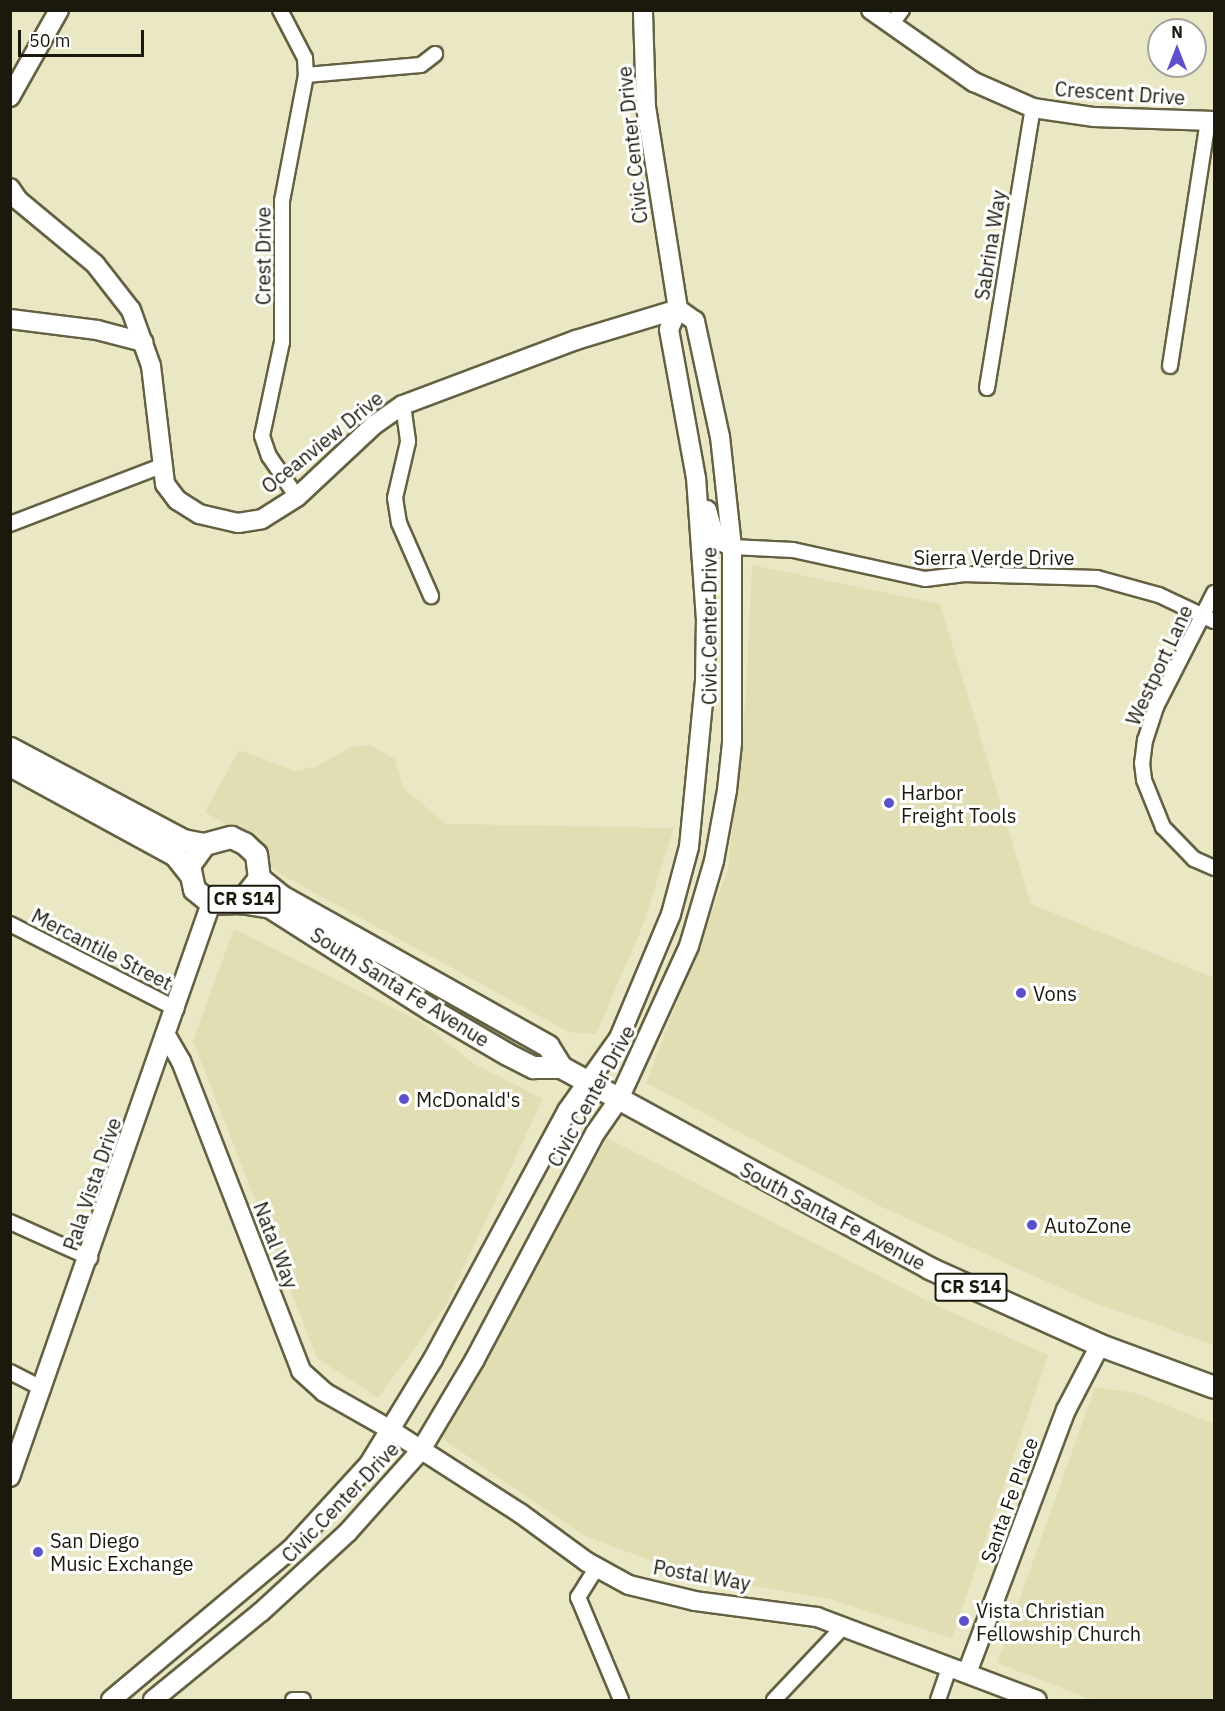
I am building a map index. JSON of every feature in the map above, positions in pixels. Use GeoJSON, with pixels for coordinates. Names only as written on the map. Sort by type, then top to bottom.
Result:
{"type":"FeatureCollection","features":[{"type":"Feature","properties":{"kind":"main road","name":"CR S14"},"geometry":{"type":"LineString","coordinates":[[10,748],[171,835],[204,844]]}},
{"type":"Feature","properties":{"kind":"main road","name":"CR S14"},"geometry":{"type":"LineString","coordinates":[[10,765],[175,855],[189,873],[194,889],[211,903]]}},
{"type":"Feature","properties":{"kind":"main road","name":"CR S14"},"geometry":{"type":"LineString","coordinates":[[189,873],[193,857],[204,844],[223,837],[244,843],[256,854],[259,878],[251,893],[240,902]]}},
{"type":"Feature","properties":{"kind":"main road","name":"South Santa Fe Avenue"},"geometry":{"type":"LineString","coordinates":[[259,878],[281,896],[548,1046],[561,1067]]}},
{"type":"Feature","properties":{"kind":"main road","name":"South Santa Fe Avenue"},"geometry":{"type":"LineString","coordinates":[[211,903],[240,902],[270,907],[430,1009],[533,1067],[561,1067],[929,1268],[1100,1345],[1215,1387]]}},
{"type":"Feature","properties":{"kind":"street"},"geometry":{"type":"LineString","coordinates":[[10,97],[59,10]]}},
{"type":"Feature","properties":{"kind":"street","name":"Crest Drive"},"geometry":{"type":"LineString","coordinates":[[280,10],[304,58],[306,75],[282,201],[282,342],[262,436],[269,456],[297,497]]}},
{"type":"Feature","properties":{"kind":"street","name":"Civic Center Drive"},"geometry":{"type":"LineString","coordinates":[[111,1701],[291,1550],[369,1464],[433,1359],[561,1121],[620,1038],[646,980],[671,914],[689,847],[705,681],[706,620],[696,478],[669,329],[678,309],[646,108],[643,10]]}},
{"type":"Feature","properties":{"kind":"street","name":"Crescent Drive"},"geometry":{"type":"LineString","coordinates":[[870,10],[896,18],[974,82],[1033,108],[1094,117],[1211,121]]}},
{"type":"Feature","properties":{"kind":"street"},"geometry":{"type":"LineString","coordinates":[[306,75],[421,65],[435,54]]}},
{"type":"Feature","properties":{"kind":"street","name":"Sabrina Way"},"geometry":{"type":"LineString","coordinates":[[987,388],[1033,108]]}},
{"type":"Feature","properties":{"kind":"street"},"geometry":{"type":"LineString","coordinates":[[1170,366],[1211,121]]}},
{"type":"Feature","properties":{"kind":"street","name":"Oceanview Drive"},"geometry":{"type":"LineString","coordinates":[[10,188],[18,200],[113,284],[131,310],[144,342],[157,405],[161,466],[165,484],[177,500],[199,514],[238,523],[262,519],[297,497],[374,425],[403,405],[576,340],[678,309]]}},
{"type":"Feature","properties":{"kind":"street","name":"Civic Center Drive"},"geometry":{"type":"LineString","coordinates":[[153,1701],[261,1612],[348,1532],[421,1450],[474,1361],[596,1132],[619,1099],[689,946],[714,861],[732,743],[732,547],[720,437],[695,321],[678,309]]}},
{"type":"Feature","properties":{"kind":"street"},"geometry":{"type":"LineString","coordinates":[[10,319],[97,330],[144,342]]}},
{"type":"Feature","properties":{"kind":"street"},"geometry":{"type":"LineString","coordinates":[[403,405],[408,442],[395,498],[399,523],[431,596]]}},
{"type":"Feature","properties":{"kind":"street"},"geometry":{"type":"LineString","coordinates":[[10,525],[161,466]]}},
{"type":"Feature","properties":{"kind":"street"},"geometry":{"type":"LineString","coordinates":[[696,478],[707,497],[710,530],[715,538],[732,547]]}},
{"type":"Feature","properties":{"kind":"street","name":"Sierra Verde Drive"},"geometry":{"type":"LineString","coordinates":[[732,547],[793,550],[925,579],[963,574],[1097,578],[1159,595],[1209,617]]}},
{"type":"Feature","properties":{"kind":"street","name":"Westport Lane"},"geometry":{"type":"LineString","coordinates":[[1215,594],[1209,617],[1156,707],[1145,740],[1142,763],[1144,780],[1163,827],[1194,859],[1215,868]]}},
{"type":"Feature","properties":{"kind":"street","name":"Pala Vista Drive"},"geometry":{"type":"LineString","coordinates":[[11,1472],[90,1258],[177,1009],[211,903]]}},
{"type":"Feature","properties":{"kind":"street","name":"Mercantile Street"},"geometry":{"type":"LineString","coordinates":[[10,924],[177,1009]]}},
{"type":"Feature","properties":{"kind":"street","name":"Natal Way"},"geometry":{"type":"LineString","coordinates":[[167,1037],[182,1061],[301,1371],[324,1392],[389,1429]]}},
{"type":"Feature","properties":{"kind":"street"},"geometry":{"type":"LineString","coordinates":[[10,1222],[90,1258]]}},
{"type":"Feature","properties":{"kind":"street","name":"Santa Fe Place"},"geometry":{"type":"LineString","coordinates":[[967,1673],[1066,1410],[1100,1345]]}},
{"type":"Feature","properties":{"kind":"street"},"geometry":{"type":"LineString","coordinates":[[10,1372],[43,1389]]}},
{"type":"Feature","properties":{"kind":"street","name":"Postal Way"},"geometry":{"type":"LineString","coordinates":[[389,1429],[597,1567],[629,1585],[695,1601],[817,1617],[1037,1701]]}},
{"type":"Feature","properties":{"kind":"street"},"geometry":{"type":"LineString","coordinates":[[597,1567],[578,1597],[621,1701]]}},
{"type":"Feature","properties":{"kind":"street"},"geometry":{"type":"LineString","coordinates":[[774,1701],[843,1627]]}},
{"type":"Feature","properties":{"kind":"street"},"geometry":{"type":"LineString","coordinates":[[938,1701],[950,1666]]}},
{"type":"Feature","properties":{"kind":"street"},"geometry":{"type":"LineString","coordinates":[[293,1701],[303,1701]]}},
{"type":"Feature","properties":{"kind":"shaded area"},"geometry":{"type":"Polygon","coordinates":[[[752,565],[940,604],[1031,904],[1214,978],[1214,1345],[1087,1300],[884,1208],[646,1083],[728,870],[746,695],[752,565]]]}},
{"type":"Feature","properties":{"kind":"shaded area"},"geometry":{"type":"Polygon","coordinates":[[[371,745],[395,759],[403,788],[446,824],[674,828],[643,925],[596,1034],[569,1032],[275,871],[256,843],[205,812],[239,750],[295,771],[315,767],[352,747],[371,745]]]}},
{"type":"Feature","properties":{"kind":"shaded area"},"geometry":{"type":"Polygon","coordinates":[[[234,929],[421,1022],[473,1063],[543,1099],[446,1305],[378,1398],[317,1358],[193,1041],[234,929]]]}},
{"type":"Feature","properties":{"kind":"shaded area"},"geometry":{"type":"Polygon","coordinates":[[[607,1138],[944,1309],[1048,1355],[952,1638],[829,1599],[683,1573],[583,1535],[438,1436],[607,1138]]]}},
{"type":"Feature","properties":{"kind":"shaded area"},"geometry":{"type":"Polygon","coordinates":[[[1095,1387],[1135,1393],[1214,1424],[1214,1700],[1093,1700],[997,1663],[1095,1387]]]}},
{"type":"Feature","properties":{"kind":"place","name":"Harbor Freight Tools"},"geometry":{"type":"Point","coordinates":[889,803]}},
{"type":"Feature","properties":{"kind":"place","name":"Vons"},"geometry":{"type":"Point","coordinates":[1021,993]}},
{"type":"Feature","properties":{"kind":"place","name":"McDonald's"},"geometry":{"type":"Point","coordinates":[404,1099]}},
{"type":"Feature","properties":{"kind":"place","name":"AutoZone"},"geometry":{"type":"Point","coordinates":[1032,1225]}},
{"type":"Feature","properties":{"kind":"place","name":"San Diego Music Exchange"},"geometry":{"type":"Point","coordinates":[38,1552]}},
{"type":"Feature","properties":{"kind":"place","name":"Vista Christian Fellowship Church"},"geometry":{"type":"Point","coordinates":[964,1621]}}]}
